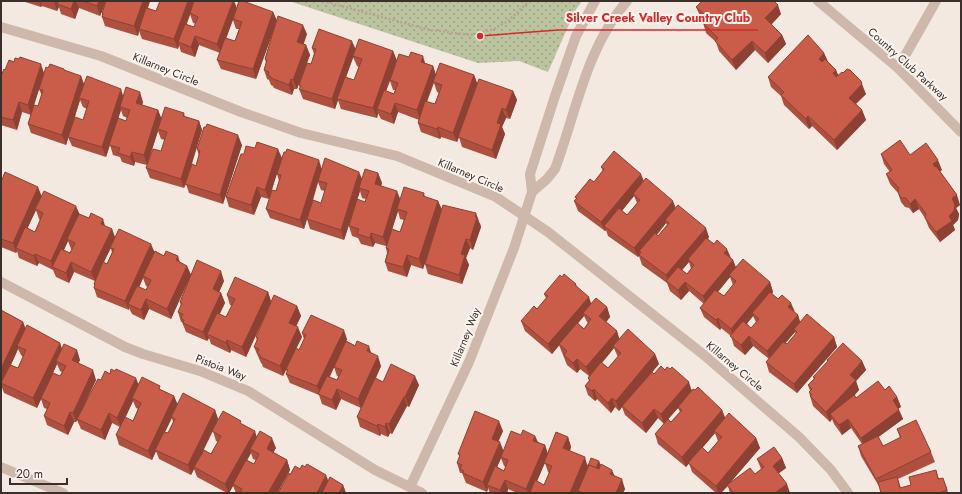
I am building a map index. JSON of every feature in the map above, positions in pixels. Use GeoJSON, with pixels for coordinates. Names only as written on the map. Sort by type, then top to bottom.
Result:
{"type":"FeatureCollection","features":[{"type":"Feature","properties":{"kind":"street","name":"Killarney Way"},"geometry":{"type":"LineString","coordinates":[[410,487],[469,362],[514,248],[532,192],[530,174],[566,62],[576,36],[595,1]]}},
{"type":"Feature","properties":{"kind":"street"},"geometry":{"type":"LineString","coordinates":[[532,192],[547,179],[555,169],[589,68],[612,22],[627,1]]}},
{"type":"Feature","properties":{"kind":"street","name":"Country Club Parkway"},"geometry":{"type":"LineString","coordinates":[[818,1],[898,68],[961,132]]}},
{"type":"Feature","properties":{"kind":"street"},"geometry":{"type":"LineString","coordinates":[[898,68],[936,1]]}},
{"type":"Feature","properties":{"kind":"street","name":"Killarney Circle"},"geometry":{"type":"LineString","coordinates":[[1,26],[101,56],[241,112],[301,133],[397,156],[496,197],[548,232],[704,355],[758,400],[813,451],[840,481],[848,493]]}},
{"type":"Feature","properties":{"kind":"street","name":"Pistoia Way"},"geometry":{"type":"LineString","coordinates":[[1,282],[143,354],[207,373],[248,391],[375,470],[422,493]]}},
{"type":"Feature","properties":{"kind":"street"},"geometry":{"type":"LineString","coordinates":[[1,468],[63,493]]}},
{"type":"Feature","properties":{"kind":"path"},"geometry":{"type":"LineString","coordinates":[[324,1],[430,30],[471,35],[494,30],[508,22],[529,1]]}},
{"type":"Feature","properties":{"kind":"green space"},"geometry":{"type":"Polygon","coordinates":[[[289,1],[582,1],[575,11],[548,72],[519,61],[478,63],[289,1]]]}},
{"type":"Feature","properties":{"kind":"building"},"geometry":{"type":"Polygon","coordinates":[[[59,1],[74,1],[71,9],[57,4],[59,1]]]}},
{"type":"Feature","properties":{"kind":"building"},"geometry":{"type":"Polygon","coordinates":[[[83,1],[99,1],[97,6],[83,1]]]}},
{"type":"Feature","properties":{"kind":"building"},"geometry":{"type":"Polygon","coordinates":[[[106,1],[143,1],[134,26],[102,17],[106,1]]]}},
{"type":"Feature","properties":{"kind":"building"},"geometry":{"type":"Polygon","coordinates":[[[160,1],[188,1],[174,39],[139,29],[146,8],[156,11],[160,1]]]}},
{"type":"Feature","properties":{"kind":"building"},"geometry":{"type":"Polygon","coordinates":[[[194,1],[233,1],[217,44],[195,36],[191,47],[178,42],[185,24],[194,27],[198,17],[190,13],[194,1]]]}},
{"type":"Feature","properties":{"kind":"building"},"geometry":{"type":"Polygon","coordinates":[[[239,1],[243,1],[273,12],[253,69],[217,60],[225,38],[235,41],[242,22],[233,19],[239,1]]]}},
{"type":"Feature","properties":{"kind":"building"},"geometry":{"type":"Polygon","coordinates":[[[702,1],[774,1],[778,5],[765,18],[782,35],[765,53],[752,41],[732,60],[715,41],[718,38],[703,23],[708,18],[696,7],[702,1]]]}},
{"type":"Feature","properties":{"kind":"building"},"geometry":{"type":"Polygon","coordinates":[[[278,16],[303,25],[297,42],[306,45],[293,80],[291,79],[289,85],[271,78],[268,75],[269,72],[264,70],[267,60],[265,59],[278,16]]]}},
{"type":"Feature","properties":{"kind":"building"},"geometry":{"type":"Polygon","coordinates":[[[319,29],[352,41],[332,99],[299,89],[307,63],[311,64],[316,49],[312,48],[319,29]]]}},
{"type":"Feature","properties":{"kind":"building"},"geometry":{"type":"Polygon","coordinates":[[[808,35],[824,53],[819,59],[822,62],[825,59],[836,70],[833,73],[836,77],[847,69],[861,81],[862,84],[849,98],[862,110],[834,140],[808,116],[806,119],[788,102],[781,95],[784,92],[768,77],[808,35]]]}},
{"type":"Feature","properties":{"kind":"building"},"geometry":{"type":"Polygon","coordinates":[[[359,39],[393,51],[373,108],[337,99],[345,77],[354,80],[362,59],[353,56],[359,39]]]}},
{"type":"Feature","properties":{"kind":"building"},"geometry":{"type":"Polygon","coordinates":[[[411,52],[423,56],[421,62],[433,66],[417,110],[395,103],[391,114],[377,109],[384,90],[394,94],[398,83],[390,80],[399,54],[409,57],[411,52]]]}},
{"type":"Feature","properties":{"kind":"building"},"geometry":{"type":"Polygon","coordinates":[[[20,57],[41,64],[28,105],[19,102],[13,120],[1,117],[1,76],[9,60],[14,62],[15,58],[19,59],[20,57]]]}},
{"type":"Feature","properties":{"kind":"building"},"geometry":{"type":"Polygon","coordinates":[[[440,63],[474,75],[453,133],[438,127],[437,129],[418,123],[425,101],[435,104],[442,85],[433,82],[440,63]]]}},
{"type":"Feature","properties":{"kind":"building"},"geometry":{"type":"Polygon","coordinates":[[[50,64],[81,76],[62,135],[28,124],[34,105],[38,106],[43,90],[39,89],[46,67],[48,68],[50,64]]]}},
{"type":"Feature","properties":{"kind":"building"},"geometry":{"type":"Polygon","coordinates":[[[87,76],[121,89],[102,147],[68,137],[75,117],[83,120],[89,101],[79,98],[87,76]]]}},
{"type":"Feature","properties":{"kind":"building"},"geometry":{"type":"Polygon","coordinates":[[[479,79],[513,91],[506,110],[502,108],[497,123],[501,124],[492,150],[458,137],[479,79]]]}},
{"type":"Feature","properties":{"kind":"building"},"geometry":{"type":"Polygon","coordinates":[[[126,87],[140,92],[136,103],[158,110],[144,155],[132,152],[130,157],[118,153],[120,148],[109,145],[118,118],[126,121],[130,110],[120,107],[126,87]]]}},
{"type":"Feature","properties":{"kind":"building"},"geometry":{"type":"Polygon","coordinates":[[[165,107],[184,113],[183,116],[199,121],[181,179],[146,168],[153,149],[161,151],[167,132],[158,129],[165,107]]]}},
{"type":"Feature","properties":{"kind":"building"},"geometry":{"type":"Polygon","coordinates":[[[207,124],[238,135],[220,195],[185,184],[192,164],[196,166],[200,151],[197,149],[204,127],[206,127],[207,124]]]}},
{"type":"Feature","properties":{"kind":"building"},"geometry":{"type":"Polygon","coordinates":[[[900,140],[910,155],[926,143],[938,160],[933,164],[957,195],[952,198],[955,205],[954,211],[949,216],[952,221],[936,232],[925,218],[926,214],[915,199],[910,204],[906,198],[901,198],[898,192],[899,188],[886,174],[892,170],[881,154],[900,140]]]}},
{"type":"Feature","properties":{"kind":"building"},"geometry":{"type":"Polygon","coordinates":[[[257,142],[278,149],[265,190],[257,187],[251,205],[226,197],[241,154],[244,154],[246,146],[255,148],[257,142]]]}},
{"type":"Feature","properties":{"kind":"building"},"geometry":{"type":"Polygon","coordinates":[[[287,149],[319,160],[300,220],[266,209],[272,190],[276,191],[281,175],[277,174],[284,152],[286,152],[287,149]]]}},
{"type":"Feature","properties":{"kind":"building"},"geometry":{"type":"Polygon","coordinates":[[[614,151],[641,174],[601,222],[574,201],[577,198],[575,197],[590,179],[594,182],[604,169],[601,167],[614,151]]]}},
{"type":"Feature","properties":{"kind":"building"},"geometry":{"type":"Polygon","coordinates":[[[325,158],[359,172],[341,230],[307,219],[313,200],[321,203],[327,183],[318,181],[325,158]]]}},
{"type":"Feature","properties":{"kind":"building"},"geometry":{"type":"Polygon","coordinates":[[[365,169],[378,173],[375,184],[397,191],[383,237],[371,233],[370,238],[357,234],[359,229],[349,226],[357,199],[365,202],[369,191],[359,188],[365,169]]]}},
{"type":"Feature","properties":{"kind":"building"},"geometry":{"type":"Polygon","coordinates":[[[5,172],[38,187],[13,243],[1,239],[1,182],[5,172]]]}},
{"type":"Feature","properties":{"kind":"building"},"geometry":{"type":"Polygon","coordinates":[[[646,178],[673,201],[634,248],[604,226],[619,208],[627,215],[640,200],[633,194],[646,178]]]}},
{"type":"Feature","properties":{"kind":"building"},"geometry":{"type":"Polygon","coordinates":[[[404,187],[424,193],[423,196],[438,201],[419,259],[407,255],[403,267],[385,262],[389,249],[386,248],[392,229],[400,232],[407,212],[397,209],[404,187]]]}},
{"type":"Feature","properties":{"kind":"building"},"geometry":{"type":"Polygon","coordinates":[[[44,191],[76,206],[51,261],[35,254],[34,256],[16,248],[25,227],[35,232],[43,213],[35,209],[44,191]]]}},
{"type":"Feature","properties":{"kind":"building"},"geometry":{"type":"Polygon","coordinates":[[[443,205],[476,213],[475,217],[477,217],[470,240],[466,239],[461,254],[465,255],[459,275],[425,264],[443,205]]]}},
{"type":"Feature","properties":{"kind":"building"},"geometry":{"type":"Polygon","coordinates":[[[678,205],[706,228],[666,275],[639,255],[641,252],[639,251],[655,233],[658,236],[669,223],[665,220],[678,205]]]}},
{"type":"Feature","properties":{"kind":"building"},"geometry":{"type":"Polygon","coordinates":[[[91,213],[103,219],[101,224],[112,229],[91,272],[71,262],[66,273],[52,267],[61,249],[70,253],[75,243],[67,239],[79,214],[89,218],[91,213]]]}},
{"type":"Feature","properties":{"kind":"building"},"geometry":{"type":"Polygon","coordinates":[[[119,229],[151,244],[125,301],[94,288],[94,284],[103,262],[107,264],[114,249],[110,248],[119,229]]]}},
{"type":"Feature","properties":{"kind":"building"},"geometry":{"type":"Polygon","coordinates":[[[706,238],[714,244],[717,240],[727,249],[724,253],[733,260],[703,296],[685,282],[678,290],[666,281],[678,267],[687,274],[694,265],[688,259],[706,238]]]}},
{"type":"Feature","properties":{"kind":"building"},"geometry":{"type":"Polygon","coordinates":[[[155,251],[164,256],[166,251],[178,256],[176,260],[187,266],[167,309],[146,299],[141,310],[128,304],[137,286],[146,290],[151,280],[143,276],[155,251]]]}},
{"type":"Feature","properties":{"kind":"building"},"geometry":{"type":"Polygon","coordinates":[[[743,259],[770,282],[731,329],[718,318],[716,320],[700,308],[715,290],[724,296],[736,281],[729,275],[743,259]]]}},
{"type":"Feature","properties":{"kind":"building"},"geometry":{"type":"Polygon","coordinates":[[[197,260],[221,271],[213,289],[221,293],[203,332],[183,323],[184,320],[181,318],[183,314],[178,312],[182,303],[180,302],[197,260]]]}},
{"type":"Feature","properties":{"kind":"building"},"geometry":{"type":"Polygon","coordinates":[[[564,274],[589,297],[548,344],[521,321],[534,306],[537,309],[548,296],[544,294],[560,275],[562,277],[564,274]]]}},
{"type":"Feature","properties":{"kind":"building"},"geometry":{"type":"Polygon","coordinates":[[[235,277],[268,292],[242,347],[227,340],[226,343],[207,334],[217,313],[226,317],[235,299],[227,295],[235,277]]]}},
{"type":"Feature","properties":{"kind":"building"},"geometry":{"type":"Polygon","coordinates":[[[770,292],[778,299],[782,295],[791,303],[788,307],[798,315],[767,351],[749,336],[741,345],[730,336],[743,321],[751,328],[759,319],[752,313],[770,292]]]}},
{"type":"Feature","properties":{"kind":"building"},"geometry":{"type":"Polygon","coordinates":[[[274,295],[297,306],[289,323],[298,327],[280,366],[260,357],[257,353],[259,349],[254,347],[258,338],[256,337],[274,295]]]}},
{"type":"Feature","properties":{"kind":"building"},"geometry":{"type":"Polygon","coordinates":[[[596,298],[607,307],[599,316],[617,331],[586,367],[577,359],[573,363],[564,355],[567,351],[559,344],[577,323],[584,329],[591,319],[583,313],[596,298]]]}},
{"type":"Feature","properties":{"kind":"building"},"geometry":{"type":"Polygon","coordinates":[[[1,310],[23,322],[1,369],[1,310]]]}},
{"type":"Feature","properties":{"kind":"building"},"geometry":{"type":"Polygon","coordinates":[[[807,314],[834,337],[794,384],[766,362],[783,342],[787,344],[797,332],[794,329],[807,314]]]}},
{"type":"Feature","properties":{"kind":"building"},"geometry":{"type":"Polygon","coordinates":[[[311,315],[344,330],[317,386],[286,374],[288,370],[286,369],[296,348],[299,350],[306,335],[302,333],[311,315]]]}},
{"type":"Feature","properties":{"kind":"building"},"geometry":{"type":"Polygon","coordinates":[[[27,325],[60,343],[33,398],[1,383],[10,365],[18,368],[26,350],[17,346],[27,325]]]}},
{"type":"Feature","properties":{"kind":"building"},"geometry":{"type":"Polygon","coordinates":[[[628,329],[655,354],[616,401],[612,398],[608,403],[594,389],[592,391],[585,386],[590,380],[588,378],[601,362],[608,368],[621,353],[613,346],[628,329]]]}},
{"type":"Feature","properties":{"kind":"building"},"geometry":{"type":"Polygon","coordinates":[[[346,341],[355,346],[357,341],[369,346],[367,351],[378,356],[358,399],[337,389],[332,400],[318,394],[327,376],[337,380],[342,370],[334,367],[346,341]]]}},
{"type":"Feature","properties":{"kind":"building"},"geometry":{"type":"Polygon","coordinates":[[[843,343],[862,361],[850,375],[856,380],[826,412],[810,396],[812,395],[809,392],[812,389],[808,385],[815,378],[813,377],[828,361],[827,360],[843,343]]]}},
{"type":"Feature","properties":{"kind":"building"},"geometry":{"type":"Polygon","coordinates":[[[64,344],[77,350],[72,360],[93,370],[73,413],[70,412],[64,426],[44,416],[50,403],[41,398],[53,373],[60,376],[66,366],[56,361],[64,344]]]}},
{"type":"Feature","properties":{"kind":"building"},"geometry":{"type":"Polygon","coordinates":[[[391,364],[415,376],[405,397],[389,424],[386,423],[385,427],[378,424],[377,426],[357,417],[375,378],[383,382],[391,364]]]}},
{"type":"Feature","properties":{"kind":"building"},"geometry":{"type":"Polygon","coordinates":[[[661,366],[665,370],[667,367],[670,369],[672,367],[689,382],[661,414],[654,409],[642,423],[622,406],[652,372],[654,374],[661,366]]]}},
{"type":"Feature","properties":{"kind":"building"},"geometry":{"type":"Polygon","coordinates":[[[111,369],[115,371],[116,369],[136,378],[117,418],[109,413],[101,430],[77,419],[98,379],[101,380],[105,371],[110,374],[111,369]]]}},
{"type":"Feature","properties":{"kind":"building"},"geometry":{"type":"Polygon","coordinates":[[[142,377],[160,386],[159,389],[174,396],[148,451],[116,435],[125,417],[133,421],[141,403],[132,398],[142,377]]]}},
{"type":"Feature","properties":{"kind":"building"},"geometry":{"type":"Polygon","coordinates":[[[878,381],[885,390],[889,386],[897,397],[893,400],[899,410],[861,438],[848,419],[839,425],[830,414],[854,395],[856,398],[878,381]]]}},
{"type":"Feature","properties":{"kind":"building"},"geometry":{"type":"Polygon","coordinates":[[[698,387],[722,410],[682,457],[655,434],[668,419],[671,422],[682,410],[678,407],[693,389],[695,390],[698,387]]]}},
{"type":"Feature","properties":{"kind":"building"},"geometry":{"type":"Polygon","coordinates":[[[183,393],[215,410],[188,465],[155,450],[164,432],[168,433],[175,419],[171,417],[183,393]]]}},
{"type":"Feature","properties":{"kind":"building"},"geometry":{"type":"Polygon","coordinates":[[[223,411],[255,431],[225,484],[194,467],[204,450],[211,454],[221,436],[212,431],[223,411]]]}},
{"type":"Feature","properties":{"kind":"building"},"geometry":{"type":"Polygon","coordinates":[[[475,411],[499,421],[492,439],[500,442],[483,482],[463,473],[464,471],[460,469],[462,465],[457,463],[460,455],[458,454],[475,411]]]}},
{"type":"Feature","properties":{"kind":"building"},"geometry":{"type":"Polygon","coordinates":[[[729,413],[756,438],[716,486],[688,463],[702,447],[708,453],[722,437],[714,431],[729,413]]]}},
{"type":"Feature","properties":{"kind":"building"},"geometry":{"type":"Polygon","coordinates":[[[916,420],[931,452],[876,479],[858,446],[878,436],[883,446],[901,437],[897,429],[916,420]]]}},
{"type":"Feature","properties":{"kind":"building"},"geometry":{"type":"Polygon","coordinates":[[[523,430],[535,436],[533,441],[545,445],[526,489],[505,480],[500,490],[487,485],[495,466],[504,471],[508,460],[501,457],[511,431],[521,435],[523,430]]]}},
{"type":"Feature","properties":{"kind":"building"},"geometry":{"type":"Polygon","coordinates":[[[260,431],[272,438],[267,449],[287,460],[268,493],[240,493],[242,489],[233,484],[246,460],[254,464],[259,454],[250,449],[260,431]]]}},
{"type":"Feature","properties":{"kind":"building"},"geometry":{"type":"Polygon","coordinates":[[[556,432],[568,437],[563,448],[585,457],[570,493],[530,493],[535,480],[544,485],[552,466],[544,463],[556,432]]]}},
{"type":"Feature","properties":{"kind":"building"},"geometry":{"type":"Polygon","coordinates":[[[774,447],[782,458],[773,466],[787,484],[775,493],[734,493],[727,485],[750,468],[755,474],[764,467],[757,459],[774,447]]]}},
{"type":"Feature","properties":{"kind":"building"},"geometry":{"type":"Polygon","coordinates":[[[591,458],[599,461],[596,468],[589,465],[588,466],[591,458]]]}},
{"type":"Feature","properties":{"kind":"building"},"geometry":{"type":"Polygon","coordinates":[[[307,464],[326,475],[317,493],[278,493],[289,473],[290,475],[295,466],[300,469],[302,465],[305,467],[307,464]]]}},
{"type":"Feature","properties":{"kind":"building"},"geometry":{"type":"Polygon","coordinates":[[[601,464],[612,470],[610,474],[622,479],[616,493],[583,493],[578,491],[589,465],[599,469],[601,464]]]}},
{"type":"Feature","properties":{"kind":"building"},"geometry":{"type":"Polygon","coordinates":[[[936,470],[938,479],[943,478],[947,490],[941,492],[942,493],[881,493],[878,482],[897,477],[900,488],[911,485],[909,477],[936,470]]]}},
{"type":"Feature","properties":{"kind":"building"},"geometry":{"type":"Polygon","coordinates":[[[330,477],[343,485],[339,493],[322,493],[330,477]]]}},
{"type":"Feature","properties":{"kind":"place","name":"Silver Creek Valley Country Club"},"geometry":{"type":"Point","coordinates":[480,36]}}]}
